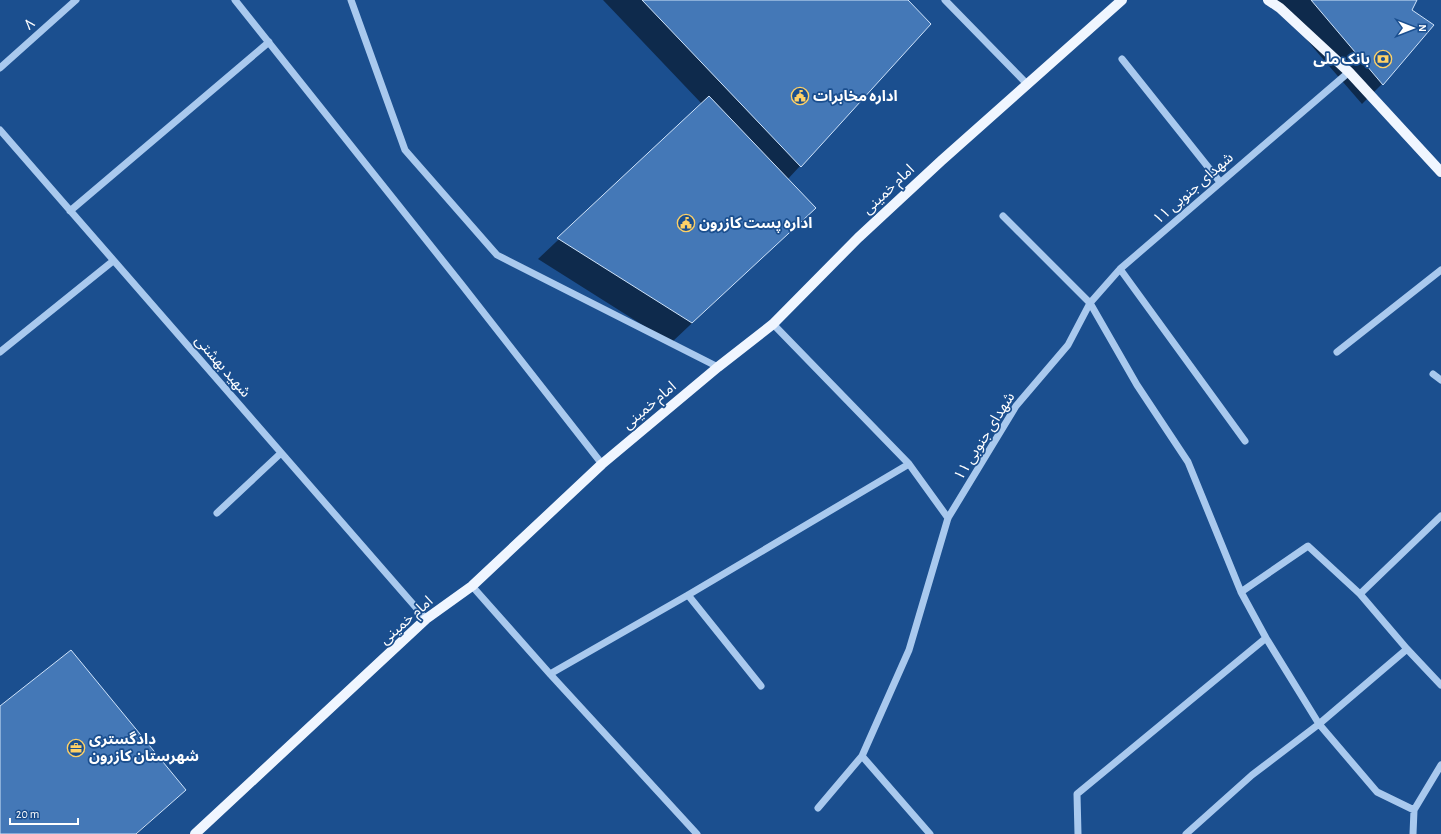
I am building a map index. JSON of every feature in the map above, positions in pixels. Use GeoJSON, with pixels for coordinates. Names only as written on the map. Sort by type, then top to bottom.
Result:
{"type":"FeatureCollection","features":[{"type":"Feature","properties":{"kind":"main road"},"geometry":{"type":"LineString","coordinates":[[1107,14],[1112,0]]}},
{"type":"Feature","properties":{"kind":"main road","name":"امام خمینی"},"geometry":{"type":"LineString","coordinates":[[195,834],[426,620],[472,586],[602,464],[718,367],[773,324],[858,238],[941,161],[1122,0]]}},
{"type":"Feature","properties":{"kind":"main road"},"geometry":{"type":"LineString","coordinates":[[1268,0],[1277,4],[1349,72],[1441,172]]}},
{"type":"Feature","properties":{"kind":"street","name":"۸"},"geometry":{"type":"LineString","coordinates":[[0,68],[76,0]]}},
{"type":"Feature","properties":{"kind":"street"},"geometry":{"type":"LineString","coordinates":[[235,0],[462,285],[602,464]]}},
{"type":"Feature","properties":{"kind":"street"},"geometry":{"type":"LineString","coordinates":[[352,0],[405,150],[497,255],[718,367]]}},
{"type":"Feature","properties":{"kind":"street"},"geometry":{"type":"LineString","coordinates":[[945,0],[1028,85]]}},
{"type":"Feature","properties":{"kind":"street"},"geometry":{"type":"LineString","coordinates":[[70,211],[269,42]]}},
{"type":"Feature","properties":{"kind":"street"},"geometry":{"type":"LineString","coordinates":[[1122,59],[1220,182]]}},
{"type":"Feature","properties":{"kind":"street","name":"۱۱ شهدای جنوبی"},"geometry":{"type":"LineString","coordinates":[[818,808],[862,756],[909,650],[948,518],[1016,406],[1068,345],[1090,303],[1120,269],[1349,72]]}},
{"type":"Feature","properties":{"kind":"street","name":"شهید بهشتی"},"geometry":{"type":"LineString","coordinates":[[0,130],[426,620]]}},
{"type":"Feature","properties":{"kind":"street"},"geometry":{"type":"LineString","coordinates":[[1003,216],[1090,303],[1137,385],[1188,462],[1241,592],[1266,638],[1319,724],[1378,792],[1414,810]]}},
{"type":"Feature","properties":{"kind":"street"},"geometry":{"type":"LineString","coordinates":[[0,352],[114,261]]}},
{"type":"Feature","properties":{"kind":"street"},"geometry":{"type":"LineString","coordinates":[[1120,269],[1245,441]]}},
{"type":"Feature","properties":{"kind":"street"},"geometry":{"type":"LineString","coordinates":[[1337,352],[1441,270]]}},
{"type":"Feature","properties":{"kind":"street"},"geometry":{"type":"LineString","coordinates":[[773,324],[909,464],[948,518]]}},
{"type":"Feature","properties":{"kind":"street"},"geometry":{"type":"LineString","coordinates":[[1433,374],[1441,380]]}},
{"type":"Feature","properties":{"kind":"street"},"geometry":{"type":"LineString","coordinates":[[217,514],[281,453]]}},
{"type":"Feature","properties":{"kind":"street"},"geometry":{"type":"LineString","coordinates":[[550,674],[688,595],[909,464]]}},
{"type":"Feature","properties":{"kind":"street"},"geometry":{"type":"LineString","coordinates":[[1360,594],[1441,516]]}},
{"type":"Feature","properties":{"kind":"street"},"geometry":{"type":"LineString","coordinates":[[1241,592],[1308,546],[1360,594],[1407,649],[1441,685]]}},
{"type":"Feature","properties":{"kind":"street"},"geometry":{"type":"LineString","coordinates":[[472,586],[550,674],[697,834]]}},
{"type":"Feature","properties":{"kind":"street"},"geometry":{"type":"LineString","coordinates":[[688,595],[761,686]]}},
{"type":"Feature","properties":{"kind":"street"},"geometry":{"type":"LineString","coordinates":[[1078,834],[1077,794],[1266,638]]}},
{"type":"Feature","properties":{"kind":"street"},"geometry":{"type":"LineString","coordinates":[[1186,834],[1252,776],[1319,724],[1407,649]]}},
{"type":"Feature","properties":{"kind":"street"},"geometry":{"type":"LineString","coordinates":[[862,756],[930,834]]}},
{"type":"Feature","properties":{"kind":"street"},"geometry":{"type":"LineString","coordinates":[[1412,834],[1414,810],[1441,765]]}},
{"type":"Feature","properties":{"kind":"building","name":"اداره مخابرات"},"geometry":{"type":"Polygon","coordinates":[[[642,0],[908,0],[931,24],[801,167],[642,0]]]}},
{"type":"Feature","properties":{"kind":"building","name":"بانک ملی"},"geometry":{"type":"Polygon","coordinates":[[[1311,0],[1417,0],[1412,10],[1434,25],[1383,85],[1311,0]]]}},
{"type":"Feature","properties":{"kind":"building","name":"اداره پست کازرون"},"geometry":{"type":"Polygon","coordinates":[[[709,96],[816,208],[692,323],[557,238],[709,96]]]}},
{"type":"Feature","properties":{"kind":"building","name":"دادگستری شهرستان کازرون"},"geometry":{"type":"Polygon","coordinates":[[[71,650],[186,790],[136,834],[0,834],[0,706],[71,650]]]}},
{"type":"Feature","properties":{"kind":"place","name":"بانک ملی"},"geometry":{"type":"Point","coordinates":[1383,59]}},
{"type":"Feature","properties":{"kind":"place","name":"اداره مخابرات"},"geometry":{"type":"Point","coordinates":[800,96]}},
{"type":"Feature","properties":{"kind":"place","name":"اداره پست کازرون"},"geometry":{"type":"Point","coordinates":[686,223]}},
{"type":"Feature","properties":{"kind":"place","name":"دادگستری شهرستان کازرون"},"geometry":{"type":"Point","coordinates":[76,748]}}]}
